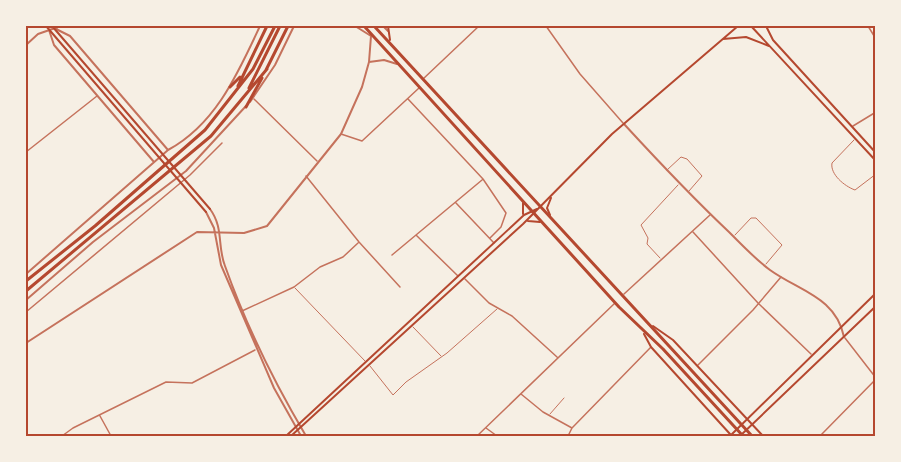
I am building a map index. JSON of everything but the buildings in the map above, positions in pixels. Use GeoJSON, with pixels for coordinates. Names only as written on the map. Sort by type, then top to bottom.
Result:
{"type":"FeatureCollection","features":[{"type":"Feature","properties":{"kind":"main road"},"geometry":{"type":"LineString","coordinates":[[46,26],[210,209]]}},
{"type":"Feature","properties":{"kind":"main road"},"geometry":{"type":"LineString","coordinates":[[236,90],[267,26]]}},
{"type":"Feature","properties":{"kind":"main road"},"geometry":{"type":"LineString","coordinates":[[26,281],[173,159],[212,122],[256,65],[275,26]]}},
{"type":"Feature","properties":{"kind":"main road"},"geometry":{"type":"LineString","coordinates":[[246,95],[280,26]]}},
{"type":"Feature","properties":{"kind":"main road"},"geometry":{"type":"LineString","coordinates":[[246,107],[288,26]]}},
{"type":"Feature","properties":{"kind":"main road"},"geometry":{"type":"LineString","coordinates":[[374,26],[390,40],[540,208],[550,215],[624,294],[752,436]]}},
{"type":"Feature","properties":{"kind":"main road"},"geometry":{"type":"LineString","coordinates":[[387,26],[390,40]]}},
{"type":"Feature","properties":{"kind":"main road"},"geometry":{"type":"LineString","coordinates":[[519,220],[540,208],[624,124],[736,26]]}},
{"type":"Feature","properties":{"kind":"main road"},"geometry":{"type":"LineString","coordinates":[[752,26],[876,161]]}},
{"type":"Feature","properties":{"kind":"main road"},"geometry":{"type":"LineString","coordinates":[[766,26],[773,40],[876,153]]}},
{"type":"Feature","properties":{"kind":"main road"},"geometry":{"type":"LineString","coordinates":[[53,27],[206,212]]}},
{"type":"Feature","properties":{"kind":"main road"},"geometry":{"type":"LineString","coordinates":[[365,27],[644,334],[663,349],[742,436],[876,306]]}},
{"type":"Feature","properties":{"kind":"main road"},"geometry":{"type":"LineString","coordinates":[[720,40],[742,36],[771,47]]}},
{"type":"Feature","properties":{"kind":"main road"},"geometry":{"type":"LineString","coordinates":[[26,291],[204,142],[267,69]]}},
{"type":"Feature","properties":{"kind":"main road"},"geometry":{"type":"LineString","coordinates":[[230,87],[242,75]]}},
{"type":"Feature","properties":{"kind":"main road"},"geometry":{"type":"LineString","coordinates":[[550,215],[548,208],[553,195]]}},
{"type":"Feature","properties":{"kind":"main road"},"geometry":{"type":"LineString","coordinates":[[291,436],[366,362],[519,220],[525,211],[522,200]]}},
{"type":"Feature","properties":{"kind":"main road"},"geometry":{"type":"LineString","coordinates":[[286,436],[299,428],[370,366],[523,224],[533,212]]}},
{"type":"Feature","properties":{"kind":"main road"},"geometry":{"type":"LineString","coordinates":[[523,224],[532,220],[542,222]]}},
{"type":"Feature","properties":{"kind":"main road"},"geometry":{"type":"LineString","coordinates":[[644,334],[651,347],[731,436],[841,324],[876,292]]}},
{"type":"Feature","properties":{"kind":"main road"},"geometry":{"type":"LineString","coordinates":[[653,326],[673,340],[763,436]]}},
{"type":"Feature","properties":{"kind":"street"},"geometry":{"type":"LineString","coordinates":[[26,45],[38,34],[61,26]]}},
{"type":"Feature","properties":{"kind":"street"},"geometry":{"type":"LineString","coordinates":[[26,274],[168,150],[187,138],[212,112],[230,87],[260,26]]}},
{"type":"Feature","properties":{"kind":"street"},"geometry":{"type":"LineString","coordinates":[[26,300],[93,242],[179,177],[254,99],[275,65],[294,26]]}},
{"type":"Feature","properties":{"kind":"street"},"geometry":{"type":"LineString","coordinates":[[26,343],[197,232],[244,233],[267,226],[341,134],[362,87],[369,62],[371,36],[356,26]]}},
{"type":"Feature","properties":{"kind":"street"},"geometry":{"type":"LineString","coordinates":[[383,26],[388,31]]}},
{"type":"Feature","properties":{"kind":"street"},"geometry":{"type":"LineString","coordinates":[[423,79],[478,26]]}},
{"type":"Feature","properties":{"kind":"street"},"geometry":{"type":"LineString","coordinates":[[546,26],[580,74],[688,192],[765,266],[821,299],[836,313],[844,337],[876,378],[820,436]]}},
{"type":"Feature","properties":{"kind":"street"},"geometry":{"type":"LineString","coordinates":[[868,26],[876,39]]}},
{"type":"Feature","properties":{"kind":"street"},"geometry":{"type":"LineString","coordinates":[[53,27],[70,36],[168,150]]}},
{"type":"Feature","properties":{"kind":"street"},"geometry":{"type":"LineString","coordinates":[[50,30],[54,45],[154,162]]}},
{"type":"Feature","properties":{"kind":"street"},"geometry":{"type":"LineString","coordinates":[[369,62],[384,60],[397,64]]}},
{"type":"Feature","properties":{"kind":"street"},"geometry":{"type":"LineString","coordinates":[[341,134],[362,141],[420,88]]}},
{"type":"Feature","properties":{"kind":"street"},"geometry":{"type":"LineString","coordinates":[[26,152],[98,96]]}},
{"type":"Feature","properties":{"kind":"street"},"geometry":{"type":"LineString","coordinates":[[254,99],[317,161]]}},
{"type":"Feature","properties":{"kind":"street"},"geometry":{"type":"LineString","coordinates":[[408,99],[483,179],[506,213],[501,226],[490,238]]}},
{"type":"Feature","properties":{"kind":"street"},"geometry":{"type":"LineString","coordinates":[[852,127],[876,112]]}},
{"type":"Feature","properties":{"kind":"street"},"geometry":{"type":"LineString","coordinates":[[26,312],[190,175],[222,143]]}},
{"type":"Feature","properties":{"kind":"street"},"geometry":{"type":"LineString","coordinates":[[306,176],[359,242],[400,287]]}},
{"type":"Feature","properties":{"kind":"street"},"geometry":{"type":"LineString","coordinates":[[392,255],[483,179]]}},
{"type":"Feature","properties":{"kind":"street"},"geometry":{"type":"LineString","coordinates":[[456,202],[495,243]]}},
{"type":"Feature","properties":{"kind":"street"},"geometry":{"type":"LineString","coordinates":[[210,209],[221,232],[224,264],[257,349],[274,388],[306,436]]}},
{"type":"Feature","properties":{"kind":"street"},"geometry":{"type":"LineString","coordinates":[[206,212],[216,232],[221,265],[302,436]]}},
{"type":"Feature","properties":{"kind":"street"},"geometry":{"type":"LineString","coordinates":[[624,294],[711,214]]}},
{"type":"Feature","properties":{"kind":"street"},"geometry":{"type":"LineString","coordinates":[[692,232],[758,303],[811,354]]}},
{"type":"Feature","properties":{"kind":"street"},"geometry":{"type":"LineString","coordinates":[[416,235],[459,276]]}},
{"type":"Feature","properties":{"kind":"street"},"geometry":{"type":"LineString","coordinates":[[242,311],[294,287],[320,267],[343,257],[359,242]]}},
{"type":"Feature","properties":{"kind":"street"},"geometry":{"type":"LineString","coordinates":[[697,366],[781,277]]}},
{"type":"Feature","properties":{"kind":"street"},"geometry":{"type":"LineString","coordinates":[[464,279],[498,309],[512,316],[558,357]]}},
{"type":"Feature","properties":{"kind":"street"},"geometry":{"type":"LineString","coordinates":[[477,436],[615,302]]}},
{"type":"Feature","properties":{"kind":"street"},"geometry":{"type":"LineString","coordinates":[[568,436],[572,428],[651,347]]}},
{"type":"Feature","properties":{"kind":"street"},"geometry":{"type":"LineString","coordinates":[[62,436],[166,382],[192,383],[257,349]]}},
{"type":"Feature","properties":{"kind":"street"},"geometry":{"type":"LineString","coordinates":[[520,394],[572,428]]}},
{"type":"Feature","properties":{"kind":"street"},"geometry":{"type":"LineString","coordinates":[[99,416],[111,436]]}},
{"type":"Feature","properties":{"kind":"street"},"geometry":{"type":"LineString","coordinates":[[486,428],[497,436]]}},
{"type":"Feature","properties":{"kind":"lane"},"geometry":{"type":"LineString","coordinates":[[856,139],[834,160],[831,167],[847,186],[855,190],[876,174]]}},
{"type":"Feature","properties":{"kind":"lane"},"geometry":{"type":"LineString","coordinates":[[667,170],[681,157],[687,159],[702,176],[688,192]]}},
{"type":"Feature","properties":{"kind":"lane"},"geometry":{"type":"LineString","coordinates":[[662,259],[648,244],[641,225],[649,213],[680,183]]}},
{"type":"Feature","properties":{"kind":"lane"},"geometry":{"type":"LineString","coordinates":[[734,237],[755,218],[782,245],[765,266]]}},
{"type":"Feature","properties":{"kind":"lane"},"geometry":{"type":"LineString","coordinates":[[294,287],[366,362]]}},
{"type":"Feature","properties":{"kind":"lane"},"geometry":{"type":"LineString","coordinates":[[370,366],[393,395],[498,309]]}},
{"type":"Feature","properties":{"kind":"lane"},"geometry":{"type":"LineString","coordinates":[[413,327],[441,356]]}},
{"type":"Feature","properties":{"kind":"lane"},"geometry":{"type":"LineString","coordinates":[[549,415],[564,398]]}}]}
